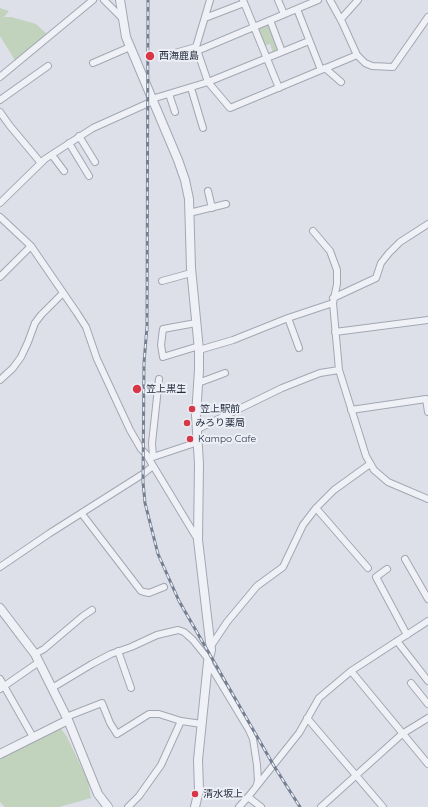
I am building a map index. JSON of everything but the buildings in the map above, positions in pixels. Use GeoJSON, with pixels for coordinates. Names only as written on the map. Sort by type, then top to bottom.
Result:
{"type":"FeatureCollection","features":[{"type":"Feature","properties":{"kind":"street"},"geometry":{"type":"LineString","coordinates":[[0,77],[93,0]]}},
{"type":"Feature","properties":{"kind":"street"},"geometry":{"type":"LineString","coordinates":[[104,0],[123,19]]}},
{"type":"Feature","properties":{"kind":"street"},"geometry":{"type":"LineString","coordinates":[[120,0],[130,47],[185,180],[189,199],[191,273],[199,348],[196,414],[198,442],[198,540],[211,646],[198,760],[199,790],[195,807]]}},
{"type":"Feature","properties":{"kind":"street"},"geometry":{"type":"LineString","coordinates":[[210,0],[196,49],[208,82],[230,108],[357,55]]}},
{"type":"Feature","properties":{"kind":"street"},"geometry":{"type":"LineString","coordinates":[[278,0],[284,14]]}},
{"type":"Feature","properties":{"kind":"street"},"geometry":{"type":"LineString","coordinates":[[168,55],[196,49],[254,27],[318,0]]}},
{"type":"Feature","properties":{"kind":"street"},"geometry":{"type":"LineString","coordinates":[[330,0],[357,55],[372,66],[393,67],[428,16]]}},
{"type":"Feature","properties":{"kind":"street"},"geometry":{"type":"LineString","coordinates":[[340,19],[358,0]]}},
{"type":"Feature","properties":{"kind":"street"},"geometry":{"type":"LineString","coordinates":[[205,18],[243,1],[279,88]]}},
{"type":"Feature","properties":{"kind":"street"},"geometry":{"type":"LineString","coordinates":[[297,9],[309,41],[323,69],[342,82]]}},
{"type":"Feature","properties":{"kind":"street"},"geometry":{"type":"LineString","coordinates":[[270,20],[282,52]]}},
{"type":"Feature","properties":{"kind":"street"},"geometry":{"type":"LineString","coordinates":[[0,203],[41,163],[79,136],[94,128],[153,101],[155,98],[208,82],[309,41]]}},
{"type":"Feature","properties":{"kind":"street"},"geometry":{"type":"LineString","coordinates":[[93,63],[130,47]]}},
{"type":"Feature","properties":{"kind":"street"},"geometry":{"type":"LineString","coordinates":[[0,100],[48,66]]}},
{"type":"Feature","properties":{"kind":"street"},"geometry":{"type":"LineString","coordinates":[[191,88],[203,128]]}},
{"type":"Feature","properties":{"kind":"street"},"geometry":{"type":"LineString","coordinates":[[169,94],[175,112]]}},
{"type":"Feature","properties":{"kind":"street"},"geometry":{"type":"LineString","coordinates":[[0,112],[41,163]]}},
{"type":"Feature","properties":{"kind":"street"},"geometry":{"type":"LineString","coordinates":[[79,136],[95,162]]}},
{"type":"Feature","properties":{"kind":"street"},"geometry":{"type":"LineString","coordinates":[[69,143],[89,176]]}},
{"type":"Feature","properties":{"kind":"street"},"geometry":{"type":"LineString","coordinates":[[52,155],[64,171]]}},
{"type":"Feature","properties":{"kind":"street"},"geometry":{"type":"LineString","coordinates":[[208,191],[212,208]]}},
{"type":"Feature","properties":{"kind":"street"},"geometry":{"type":"LineString","coordinates":[[189,213],[226,204]]}},
{"type":"Feature","properties":{"kind":"street"},"geometry":{"type":"LineString","coordinates":[[0,217],[31,246],[86,327],[97,359],[114,397],[140,448],[151,458]]}},
{"type":"Feature","properties":{"kind":"street"},"geometry":{"type":"LineString","coordinates":[[196,323],[162,329],[161,345],[164,357],[233,340],[333,300],[376,278],[381,263],[389,253],[400,242],[428,224]]}},
{"type":"Feature","properties":{"kind":"street"},"geometry":{"type":"LineString","coordinates":[[313,231],[330,252],[337,270],[337,284],[333,300],[339,370],[363,447],[370,464],[374,470],[388,482],[428,499]]}},
{"type":"Feature","properties":{"kind":"street"},"geometry":{"type":"LineString","coordinates":[[0,277],[31,246]]}},
{"type":"Feature","properties":{"kind":"street"},"geometry":{"type":"LineString","coordinates":[[162,281],[191,273]]}},
{"type":"Feature","properties":{"kind":"street"},"geometry":{"type":"LineString","coordinates":[[0,380],[13,368],[21,357],[35,323],[63,293]]}},
{"type":"Feature","properties":{"kind":"street"},"geometry":{"type":"LineString","coordinates":[[288,318],[299,348]]}},
{"type":"Feature","properties":{"kind":"street"},"geometry":{"type":"LineString","coordinates":[[335,332],[428,320]]}},
{"type":"Feature","properties":{"kind":"street"},"geometry":{"type":"LineString","coordinates":[[196,430],[282,388],[320,373],[339,370]]}},
{"type":"Feature","properties":{"kind":"street"},"geometry":{"type":"LineString","coordinates":[[198,383],[225,373]]}},
{"type":"Feature","properties":{"kind":"street"},"geometry":{"type":"LineString","coordinates":[[158,379],[151,458],[153,466],[198,540]]}},
{"type":"Feature","properties":{"kind":"street"},"geometry":{"type":"LineString","coordinates":[[351,410],[426,399],[428,412]]}},
{"type":"Feature","properties":{"kind":"street"},"geometry":{"type":"LineString","coordinates":[[151,458],[198,442]]}},
{"type":"Feature","properties":{"kind":"street"},"geometry":{"type":"LineString","coordinates":[[211,646],[227,622],[257,586],[284,567],[303,525],[316,508],[334,490],[370,464]]}},
{"type":"Feature","properties":{"kind":"street"},"geometry":{"type":"LineString","coordinates":[[0,567],[153,466]]}},
{"type":"Feature","properties":{"kind":"street"},"geometry":{"type":"LineString","coordinates":[[316,508],[368,568]]}},
{"type":"Feature","properties":{"kind":"street"},"geometry":{"type":"LineString","coordinates":[[82,514],[141,591],[149,593],[164,587]]}},
{"type":"Feature","properties":{"kind":"street"},"geometry":{"type":"LineString","coordinates":[[405,559],[428,599]]}},
{"type":"Feature","properties":{"kind":"street"},"geometry":{"type":"LineString","coordinates":[[387,569],[376,577],[407,635]]}},
{"type":"Feature","properties":{"kind":"street"},"geometry":{"type":"LineString","coordinates":[[0,608],[35,654],[67,719],[98,794],[108,807]]}},
{"type":"Feature","properties":{"kind":"street"},"geometry":{"type":"LineString","coordinates":[[35,654],[44,649],[67,628],[92,610]]}},
{"type":"Feature","properties":{"kind":"street"},"geometry":{"type":"LineString","coordinates":[[239,807],[299,733],[319,698],[351,671],[428,621]]}},
{"type":"Feature","properties":{"kind":"street"},"geometry":{"type":"LineString","coordinates":[[52,688],[92,664],[118,651],[131,647],[157,635],[178,630],[184,632],[193,640],[209,661],[251,734],[257,765],[258,781],[255,788]]}},
{"type":"Feature","properties":{"kind":"street"},"geometry":{"type":"LineString","coordinates":[[397,641],[428,681]]}},
{"type":"Feature","properties":{"kind":"street"},"geometry":{"type":"LineString","coordinates":[[118,651],[131,688]]}},
{"type":"Feature","properties":{"kind":"street"},"geometry":{"type":"LineString","coordinates":[[2,688],[39,662]]}},
{"type":"Feature","properties":{"kind":"street"},"geometry":{"type":"LineString","coordinates":[[351,671],[428,764]]}},
{"type":"Feature","properties":{"kind":"street"},"geometry":{"type":"LineString","coordinates":[[0,679],[2,688],[33,737]]}},
{"type":"Feature","properties":{"kind":"street"},"geometry":{"type":"LineString","coordinates":[[411,683],[428,704]]}},
{"type":"Feature","properties":{"kind":"street"},"geometry":{"type":"LineString","coordinates":[[0,754],[67,719],[102,703],[110,723],[117,734],[149,714],[159,714],[181,721],[202,724]]}},
{"type":"Feature","properties":{"kind":"street"},"geometry":{"type":"LineString","coordinates":[[307,718],[383,807]]}},
{"type":"Feature","properties":{"kind":"street"},"geometry":{"type":"LineString","coordinates":[[321,807],[402,734],[428,718]]}},
{"type":"Feature","properties":{"kind":"street"},"geometry":{"type":"LineString","coordinates":[[128,807],[139,796],[161,765],[181,721]]}},
{"type":"Feature","properties":{"kind":"street"},"geometry":{"type":"LineString","coordinates":[[248,797],[261,807]]}},
{"type":"Feature","properties":{"kind":"green space"},"geometry":{"type":"Polygon","coordinates":[[[0,8],[9,11],[4,17],[11,17],[36,24],[48,35],[16,62],[0,36],[0,8]]]}},
{"type":"Feature","properties":{"kind":"green space"},"geometry":{"type":"Polygon","coordinates":[[[268,25],[270,26],[280,50],[273,53],[270,44],[264,46],[257,31],[258,29],[268,25]]]}},
{"type":"Feature","properties":{"kind":"green space"},"geometry":{"type":"Polygon","coordinates":[[[60,727],[67,737],[88,781],[91,798],[59,807],[5,807],[0,802],[0,758],[60,727]]]}},
{"type":"Feature","properties":{"kind":"railway"},"geometry":{"type":"LineString","coordinates":[[147,331],[148,0]]}},
{"type":"Feature","properties":{"kind":"railway"},"geometry":{"type":"LineString","coordinates":[[147,326],[144,363],[143,482],[145,503],[158,554],[179,601],[274,766],[300,807]]}},
{"type":"Feature","properties":{"kind":"place","name":"西海鹿島"},"geometry":{"type":"Point","coordinates":[150,56]}},
{"type":"Feature","properties":{"kind":"place","name":"笠上黒生"},"geometry":{"type":"Point","coordinates":[137,389]}},
{"type":"Feature","properties":{"kind":"place","name":"笠上駅前"},"geometry":{"type":"Point","coordinates":[192,409]}},
{"type":"Feature","properties":{"kind":"place","name":"みろり薬局"},"geometry":{"type":"Point","coordinates":[187,423]}},
{"type":"Feature","properties":{"kind":"place","name":"Kampo Cafe"},"geometry":{"type":"Point","coordinates":[190,439]}},
{"type":"Feature","properties":{"kind":"place","name":"清水坂上"},"geometry":{"type":"Point","coordinates":[195,794]}}]}
